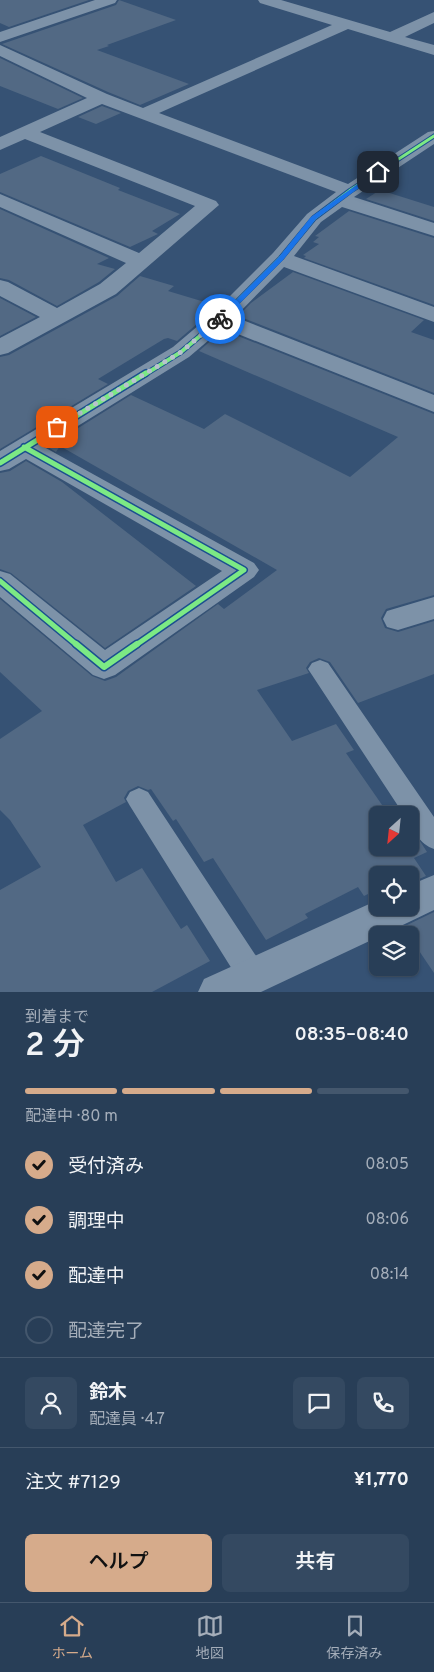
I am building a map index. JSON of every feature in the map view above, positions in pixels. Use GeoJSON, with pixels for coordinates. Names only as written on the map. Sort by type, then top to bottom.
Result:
{"type":"FeatureCollection","features":[{"type":"Feature","properties":{"kind":"street"},"geometry":{"type":"LineString","coordinates":[[0,37],[110,0]]}},
{"type":"Feature","properties":{"kind":"street"},"geometry":{"type":"LineString","coordinates":[[265,0],[434,50]]}},
{"type":"Feature","properties":{"kind":"street"},"geometry":{"type":"LineString","coordinates":[[307,12],[328,3]]}},
{"type":"Feature","properties":{"kind":"street"},"geometry":{"type":"LineString","coordinates":[[392,37],[434,17]]}},
{"type":"Feature","properties":{"kind":"street"},"geometry":{"type":"LineString","coordinates":[[144,113],[348,24]]}},
{"type":"Feature","properties":{"kind":"street"},"geometry":{"type":"LineString","coordinates":[[0,50],[101,98],[144,113],[434,230]]}},
{"type":"Feature","properties":{"kind":"street"},"geometry":{"type":"LineString","coordinates":[[0,144],[101,98]]}},
{"type":"Feature","properties":{"kind":"street"},"geometry":{"type":"LineString","coordinates":[[0,348],[108,289],[209,206],[25,133]]}},
{"type":"Feature","properties":{"kind":"street"},"geometry":{"type":"LineString","coordinates":[[0,463],[181,352],[220,319],[281,258],[314,218],[344,195],[434,136]]}},
{"type":"Feature","properties":{"kind":"street"},"geometry":{"type":"LineString","coordinates":[[0,200],[142,262]]}},
{"type":"Feature","properties":{"kind":"street"},"geometry":{"type":"LineString","coordinates":[[281,258],[434,315]]}},
{"type":"Feature","properties":{"kind":"street"},"geometry":{"type":"LineString","coordinates":[[0,287],[56,316]]}},
{"type":"Feature","properties":{"kind":"street"},"geometry":{"type":"LineString","coordinates":[[220,319],[434,404]]}},
{"type":"Feature","properties":{"kind":"street"},"geometry":{"type":"LineString","coordinates":[[0,581],[104,667],[244,570],[24,447]]}},
{"type":"Feature","properties":{"kind":"street"},"geometry":{"type":"LineString","coordinates":[[398,619],[434,608]]}},
{"type":"Feature","properties":{"kind":"street"},"geometry":{"type":"LineString","coordinates":[[419,899],[434,892]]}},
{"type":"Feature","properties":{"kind":"street"},"geometry":{"type":"LineString","coordinates":[[218,992],[382,916]]}},
{"type":"Feature","properties":{"kind":"lane"},"geometry":{"type":"LineString","coordinates":[[320,669],[434,838]]}},
{"type":"Feature","properties":{"kind":"lane"},"geometry":{"type":"LineString","coordinates":[[139,799],[252,975]]}},
{"type":"Feature","properties":{"kind":"building"},"geometry":{"type":"Polygon","coordinates":[[[0,0],[89,0],[9,27],[0,23],[0,0]]]}},
{"type":"Feature","properties":{"kind":"building"},"geometry":{"type":"Polygon","coordinates":[[[119,0],[176,20],[97,50],[189,84],[140,105],[2,44],[116,5],[119,0]]]}},
{"type":"Feature","properties":{"kind":"building"},"geometry":{"type":"Polygon","coordinates":[[[0,58],[83,98],[58,109],[0,86],[0,58]]]}},
{"type":"Feature","properties":{"kind":"building"},"geometry":{"type":"Polygon","coordinates":[[[102,106],[121,113],[96,124],[78,117],[102,106]]]}},
{"type":"Feature","properties":{"kind":"building"},"geometry":{"type":"Polygon","coordinates":[[[41,156],[120,188],[118,190],[180,214],[152,231],[158,234],[130,247],[0,192],[0,174],[41,156]]]}},
{"type":"Feature","properties":{"kind":"building"},"geometry":{"type":"Polygon","coordinates":[[[380,190],[434,207],[434,221],[366,199],[380,190]]]}},
{"type":"Feature","properties":{"kind":"building"},"geometry":{"type":"Polygon","coordinates":[[[0,209],[109,258],[97,264],[115,269],[99,282],[57,306],[9,280],[0,278],[0,209]]]}},
{"type":"Feature","properties":{"kind":"building"},"geometry":{"type":"Polygon","coordinates":[[[349,211],[434,238],[434,305],[304,258],[306,256],[303,255],[319,244],[313,242],[319,237],[315,236],[349,211]]]}},
{"type":"Feature","properties":{"kind":"building"},"geometry":{"type":"Polygon","coordinates":[[[293,272],[424,320],[411,332],[434,340],[434,393],[238,316],[251,303],[293,272]]]}},
{"type":"Feature","properties":{"kind":"building"},"geometry":{"type":"Polygon","coordinates":[[[140,276],[174,286],[168,291],[218,306],[177,341],[168,338],[164,339],[98,379],[108,384],[0,449],[0,357],[9,355],[117,296],[140,276]]]}},
{"type":"Feature","properties":{"kind":"building"},"geometry":{"type":"Polygon","coordinates":[[[0,298],[36,317],[0,336],[0,298]]]}},
{"type":"Feature","properties":{"kind":"building"},"geometry":{"type":"Polygon","coordinates":[[[223,330],[434,414],[434,595],[386,609],[381,618],[385,628],[398,632],[434,621],[434,674],[358,703],[330,662],[319,658],[310,662],[306,668],[309,673],[257,690],[292,741],[336,724],[354,750],[346,753],[383,806],[369,806],[369,856],[418,856],[414,858],[426,876],[419,879],[419,866],[369,866],[369,894],[364,896],[358,887],[305,914],[308,918],[266,940],[213,858],[204,862],[176,819],[173,821],[151,789],[148,790],[138,786],[128,791],[124,798],[126,802],[83,825],[116,882],[142,868],[181,929],[187,925],[210,961],[152,992],[0,992],[0,890],[41,867],[10,820],[0,810],[0,739],[42,711],[0,672],[0,599],[92,676],[105,681],[116,677],[218,604],[224,609],[277,570],[60,446],[56,452],[48,447],[131,395],[204,429],[225,414],[350,477],[398,437],[199,351],[223,330]]]}},
{"type":"Feature","properties":{"kind":"building"},"geometry":{"type":"Polygon","coordinates":[[[26,461],[62,482],[196,586],[105,648],[11,573],[0,569],[0,473],[10,471],[26,461]]]}},
{"type":"Feature","properties":{"kind":"building"},"geometry":{"type":"Polygon","coordinates":[[[419,840],[427,852],[419,856],[419,840]]]}},
{"type":"Feature","properties":{"kind":"building"},"geometry":{"type":"Polygon","coordinates":[[[434,912],[434,973],[419,951],[419,926],[405,926],[434,912]]]}},
{"type":"Feature","properties":{"kind":"cycle path"},"geometry":{"type":"LineString","coordinates":[[0,463],[181,352],[220,319],[281,258],[314,218],[350,191],[434,136]]}},
{"type":"Feature","properties":{"kind":"cycle path"},"geometry":{"type":"LineString","coordinates":[[0,581],[104,667],[244,570],[24,447]]}},
{"type":"Feature","properties":{"kind":"way so far"},"geometry":{"type":"LineString","coordinates":[[57,427],[181,352],[220,319]]}},
{"type":"Feature","properties":{"kind":"route"},"geometry":{"type":"LineString","coordinates":[[220,319],[281,258],[314,218],[378,172]]}}]}
